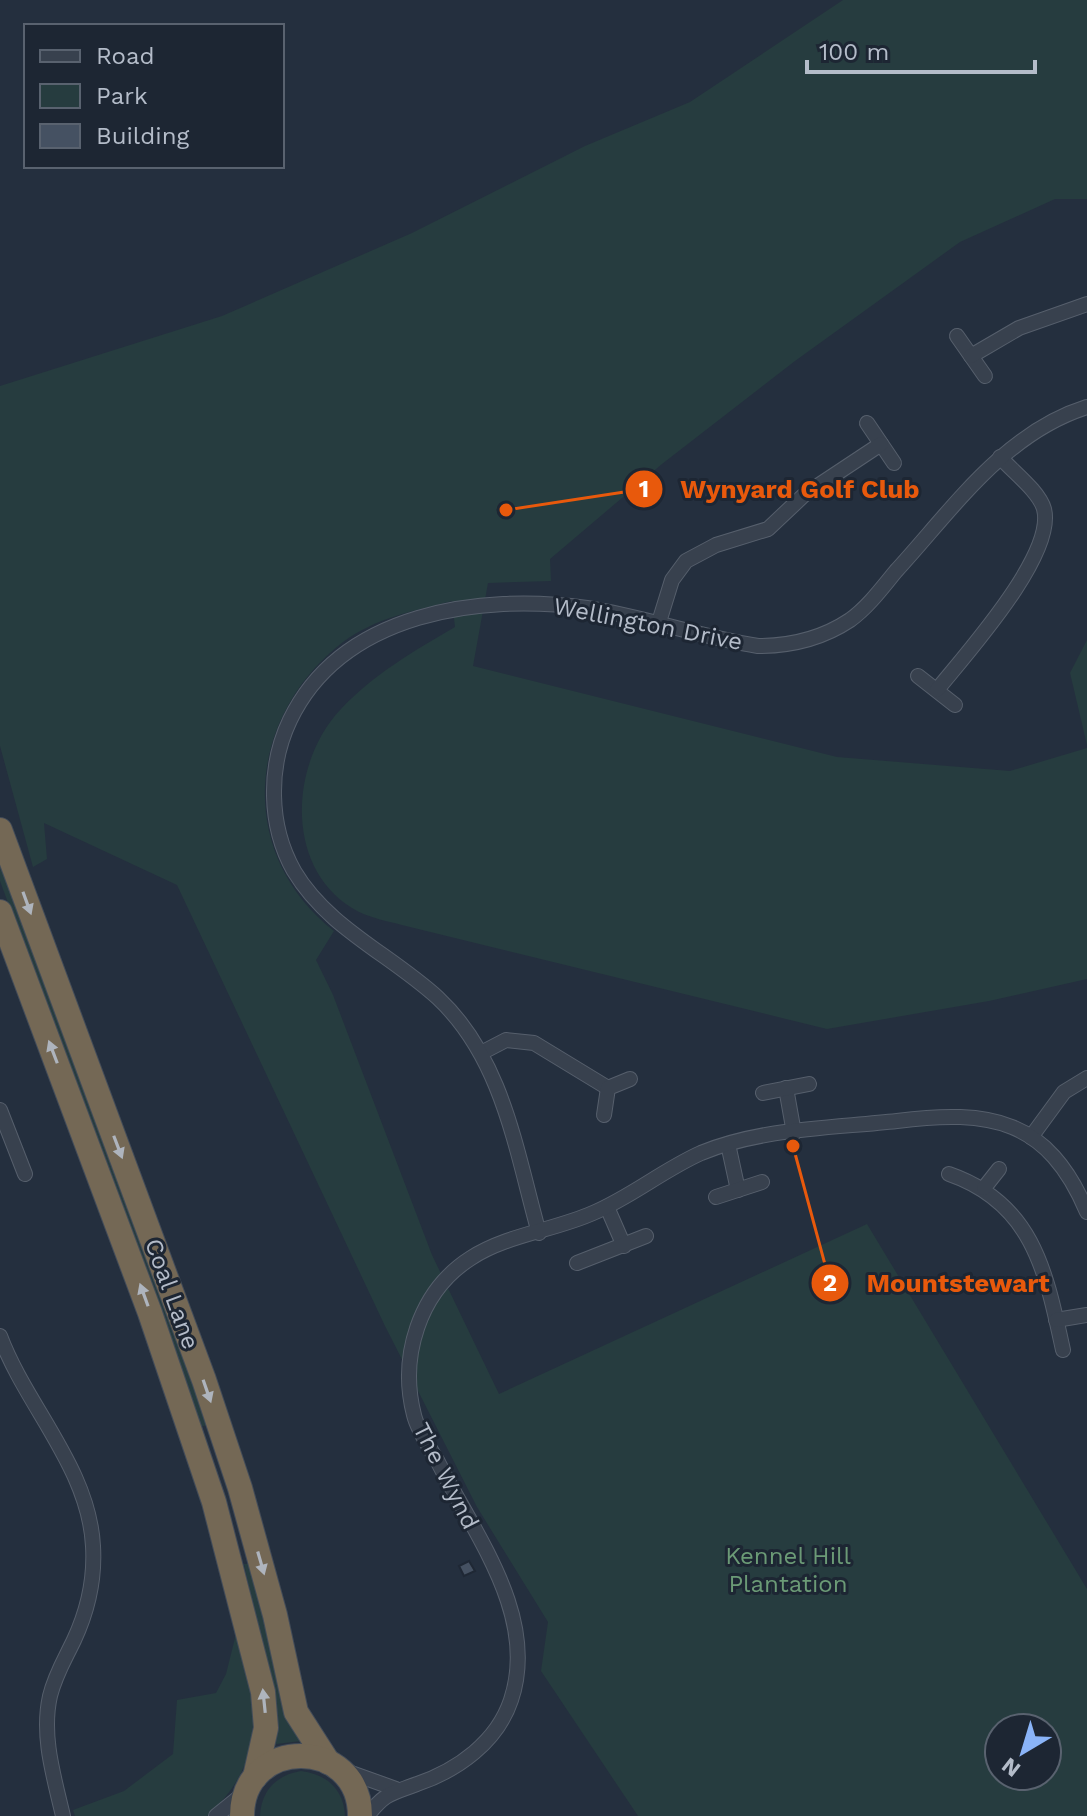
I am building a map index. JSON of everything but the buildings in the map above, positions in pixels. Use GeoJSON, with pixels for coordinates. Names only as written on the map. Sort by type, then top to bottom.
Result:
{"type":"FeatureCollection","features":[{"type":"Feature","properties":{"kind":"highway","name":"Coal Lane"},"geometry":{"type":"LineString","coordinates":[[0,830],[240,1488],[275,1615],[296,1712],[332,1764],[353,1786],[360,1816]]}},
{"type":"Feature","properties":{"kind":"highway","name":"Coal Lane"},"geometry":{"type":"LineString","coordinates":[[0,912],[150,1313],[214,1502],[263,1692],[266,1728],[242,1816]]}},
{"type":"Feature","properties":{"kind":"highway"},"geometry":{"type":"LineString","coordinates":[[251,1784],[270,1764],[289,1756],[309,1755],[332,1764]]}},
{"type":"Feature","properties":{"kind":"street"},"geometry":{"type":"LineString","coordinates":[[971,356],[1019,328],[1087,304]]}},
{"type":"Feature","properties":{"kind":"street"},"geometry":{"type":"LineString","coordinates":[[957,336],[985,376]]}},
{"type":"Feature","properties":{"kind":"street","name":"Wellington Drive"},"geometry":{"type":"LineString","coordinates":[[539,1233],[499,1091],[470,1034],[436,997],[324,911],[292,868],[280,837],[273,801],[275,764],[284,732],[306,693],[359,643],[400,623],[433,612],[475,606],[551,604],[659,622],[758,646],[795,643],[838,627],[862,609],[1000,457],[1031,433],[1087,407]]}},
{"type":"Feature","properties":{"kind":"street"},"geometry":{"type":"LineString","coordinates":[[867,423],[894,463]]}},
{"type":"Feature","properties":{"kind":"street"},"geometry":{"type":"LineString","coordinates":[[659,622],[672,580],[686,561],[716,545],[768,529],[804,495],[881,444]]}},
{"type":"Feature","properties":{"kind":"street"},"geometry":{"type":"LineString","coordinates":[[937,690],[1026,575],[1044,521],[1041,503],[1000,457]]}},
{"type":"Feature","properties":{"kind":"street"},"geometry":{"type":"LineString","coordinates":[[918,676],[955,705]]}},
{"type":"Feature","properties":{"kind":"street"},"geometry":{"type":"LineString","coordinates":[[481,1053],[506,1040],[534,1043],[608,1088]]}},
{"type":"Feature","properties":{"kind":"street"},"geometry":{"type":"LineString","coordinates":[[1031,1137],[1064,1092],[1087,1078]]}},
{"type":"Feature","properties":{"kind":"street"},"geometry":{"type":"LineString","coordinates":[[608,1088],[630,1079]]}},
{"type":"Feature","properties":{"kind":"street"},"geometry":{"type":"LineString","coordinates":[[763,1093],[809,1084]]}},
{"type":"Feature","properties":{"kind":"street"},"geometry":{"type":"LineString","coordinates":[[604,1115],[608,1088]]}},
{"type":"Feature","properties":{"kind":"street"},"geometry":{"type":"LineString","coordinates":[[786,1088],[794,1133]]}},
{"type":"Feature","properties":{"kind":"street"},"geometry":{"type":"LineString","coordinates":[[0,1110],[5,1139],[25,1174]]}},
{"type":"Feature","properties":{"kind":"street","name":"The Wynd"},"geometry":{"type":"LineString","coordinates":[[367,1816],[396,1789],[448,1772],[474,1754],[494,1732],[505,1712],[517,1675],[518,1641],[509,1601],[414,1417],[408,1368],[413,1336],[428,1301],[448,1276],[472,1257],[607,1207],[677,1165],[728,1144],[794,1133],[957,1115],[1005,1123],[1031,1137],[1062,1165],[1087,1212]]}},
{"type":"Feature","properties":{"kind":"street"},"geometry":{"type":"LineString","coordinates":[[728,1144],[738,1190]]}},
{"type":"Feature","properties":{"kind":"street"},"geometry":{"type":"LineString","coordinates":[[984,1188],[999,1169]]}},
{"type":"Feature","properties":{"kind":"street"},"geometry":{"type":"LineString","coordinates":[[949,1174],[984,1188],[1008,1210],[1029,1237],[1063,1350]]}},
{"type":"Feature","properties":{"kind":"street"},"geometry":{"type":"LineString","coordinates":[[716,1197],[762,1182]]}},
{"type":"Feature","properties":{"kind":"street"},"geometry":{"type":"LineString","coordinates":[[607,1207],[624,1246]]}},
{"type":"Feature","properties":{"kind":"street"},"geometry":{"type":"LineString","coordinates":[[577,1263],[646,1236]]}},
{"type":"Feature","properties":{"kind":"street"},"geometry":{"type":"LineString","coordinates":[[1056,1320],[1087,1315]]}},
{"type":"Feature","properties":{"kind":"street"},"geometry":{"type":"LineString","coordinates":[[0,1336],[6,1368],[76,1481],[89,1517],[93,1544],[90,1596],[73,1642],[54,1679],[47,1715],[49,1754],[63,1816]]}},
{"type":"Feature","properties":{"kind":"street"},"geometry":{"type":"LineString","coordinates":[[332,1764],[396,1789]]}},
{"type":"Feature","properties":{"kind":"street"},"geometry":{"type":"LineString","coordinates":[[216,1816],[251,1784]]}},
{"type":"Feature","properties":{"kind":"green space","name":"Kennel Hill Plantation"},"geometry":{"type":"Polygon","coordinates":[[[843,0],[1087,0],[1087,199],[1055,199],[960,242],[795,361],[662,464],[550,559],[551,581],[488,583],[473,666],[837,757],[1010,771],[1087,748],[1087,979],[989,1001],[827,1029],[388,921],[352,908],[330,889],[314,866],[305,840],[302,812],[304,783],[312,756],[324,731],[354,696],[395,664],[455,627],[452,601],[395,616],[368,627],[343,642],[311,673],[287,708],[271,746],[265,785],[268,825],[280,863],[302,899],[334,931],[316,960],[333,995],[432,1255],[499,1394],[867,1224],[1087,1589],[1087,1816],[638,1816],[541,1671],[548,1622],[477,1507],[385,1326],[177,885],[44,823],[47,859],[33,867],[0,746],[0,386],[222,316],[412,233],[585,146],[690,102],[843,0]]]}},
{"type":"Feature","properties":{"kind":"green space"},"geometry":{"type":"Polygon","coordinates":[[[1087,640],[1087,745],[1070,673],[1087,640]]]}},
{"type":"Feature","properties":{"kind":"green space"},"geometry":{"type":"Polygon","coordinates":[[[0,853],[209,1424],[201,1427],[0,881],[0,853]]]}},
{"type":"Feature","properties":{"kind":"green space"},"geometry":{"type":"Polygon","coordinates":[[[244,1564],[253,1564],[301,1741],[276,1744],[277,1714],[244,1564]]]}},
{"type":"Feature","properties":{"kind":"green space"},"geometry":{"type":"Polygon","coordinates":[[[238,1626],[249,1679],[253,1727],[250,1750],[242,1772],[228,1794],[207,1816],[75,1816],[73,1810],[124,1791],[173,1754],[177,1700],[216,1693],[226,1674],[238,1626]]]}},
{"type":"Feature","properties":{"kind":"green space"},"geometry":{"type":"Polygon","coordinates":[[[301,1771],[319,1776],[332,1785],[341,1798],[345,1816],[260,1816],[263,1799],[277,1780],[301,1771]]]}},
{"type":"Feature","properties":{"kind":"place","name":"Wynyard Golf Club"},"geometry":{"type":"Point","coordinates":[506,510]}},
{"type":"Feature","properties":{"kind":"place","name":"Mountstewart"},"geometry":{"type":"Point","coordinates":[793,1146]}}]}
